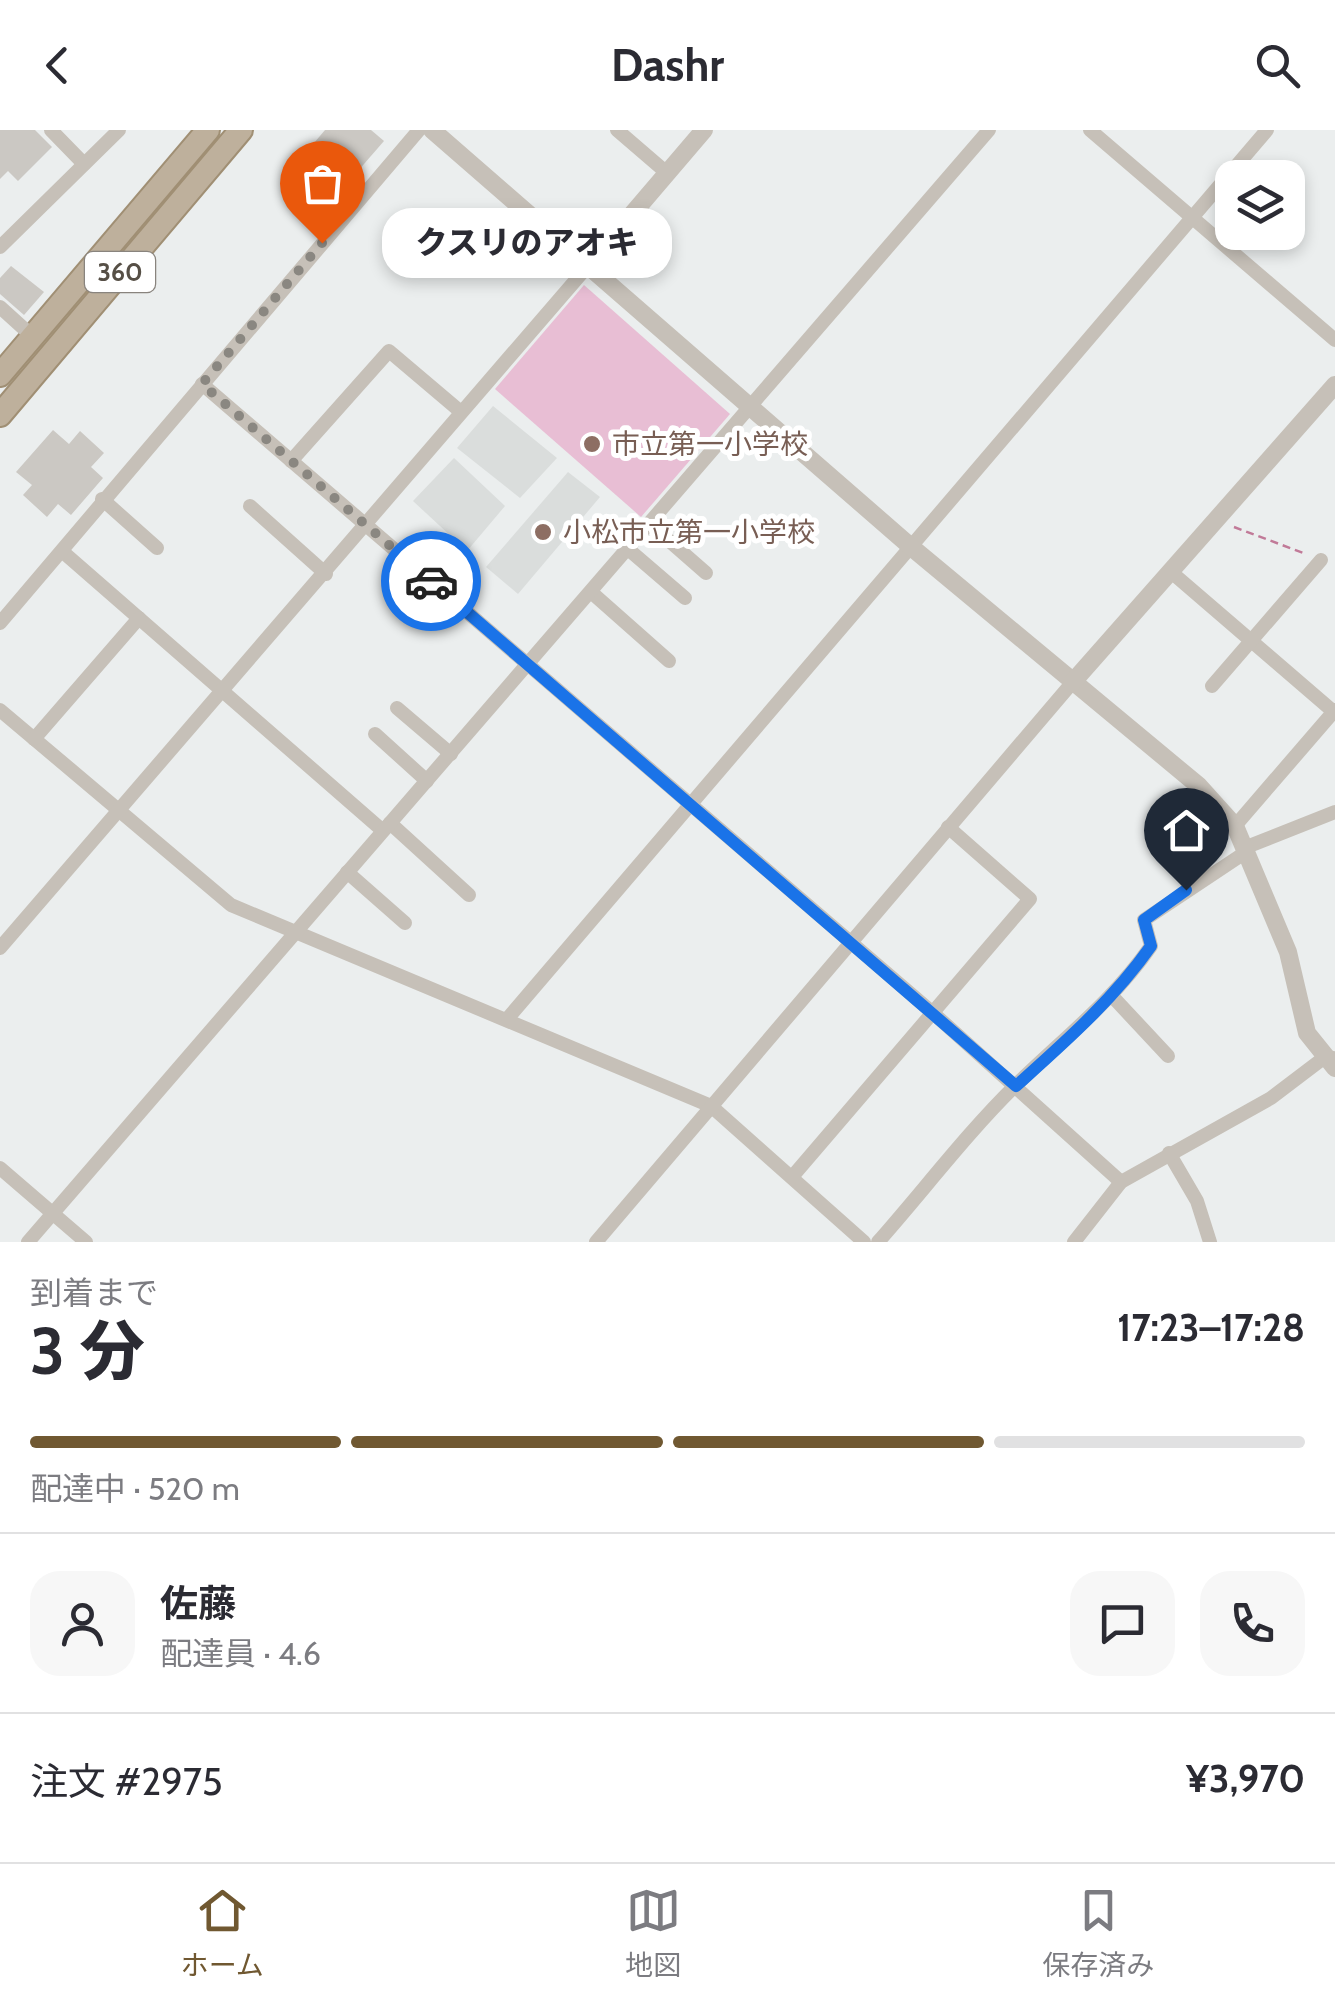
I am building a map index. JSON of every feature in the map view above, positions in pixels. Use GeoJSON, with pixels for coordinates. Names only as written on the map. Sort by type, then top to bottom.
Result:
{"type":"FeatureCollection","features":[{"type":"Feature","properties":{"kind":"highway","name":"360"},"geometry":{"type":"LineString","coordinates":[[0,375],[208,130]]}},
{"type":"Feature","properties":{"kind":"highway","name":"360"},"geometry":{"type":"LineString","coordinates":[[0,415],[241,130]]}},
{"type":"Feature","properties":{"kind":"street"},"geometry":{"type":"LineString","coordinates":[[51,130],[84,164]]}},
{"type":"Feature","properties":{"kind":"street"},"geometry":{"type":"LineString","coordinates":[[0,247],[119,130]]}},
{"type":"Feature","properties":{"kind":"street"},"geometry":{"type":"LineString","coordinates":[[0,623],[419,130]]}},
{"type":"Feature","properties":{"kind":"street"},"geometry":{"type":"LineString","coordinates":[[432,130],[910,546],[1199,786],[1235,826],[1288,952],[1299,1012],[1332,1061],[1121,1182],[1074,1242]]}},
{"type":"Feature","properties":{"kind":"street"},"geometry":{"type":"LineString","coordinates":[[617,130],[667,173]]}},
{"type":"Feature","properties":{"kind":"street"},"geometry":{"type":"LineString","coordinates":[[0,948],[368,526],[704,130]]}},
{"type":"Feature","properties":{"kind":"street"},"geometry":{"type":"LineString","coordinates":[[28,1242],[989,130]]}},
{"type":"Feature","properties":{"kind":"street"},"geometry":{"type":"LineString","coordinates":[[1090,130],[1335,340]]}},
{"type":"Feature","properties":{"kind":"street"},"geometry":{"type":"LineString","coordinates":[[508,1018],[1267,130]]}},
{"type":"Feature","properties":{"kind":"street"},"geometry":{"type":"LineString","coordinates":[[0,306],[32,336]]}},
{"type":"Feature","properties":{"kind":"street"},"geometry":{"type":"LineString","coordinates":[[292,460],[389,350],[461,412]]}},
{"type":"Feature","properties":{"kind":"street"},"geometry":{"type":"LineString","coordinates":[[202,384],[934,1013],[1121,1182]]}},
{"type":"Feature","properties":{"kind":"street"},"geometry":{"type":"LineString","coordinates":[[596,1242],[948,826],[1335,385]]}},
{"type":"Feature","properties":{"kind":"street"},"geometry":{"type":"LineString","coordinates":[[102,499],[157,548]]}},
{"type":"Feature","properties":{"kind":"street"},"geometry":{"type":"LineString","coordinates":[[250,506],[326,574]]}},
{"type":"Feature","properties":{"kind":"street"},"geometry":{"type":"LineString","coordinates":[[650,524],[706,573]]}},
{"type":"Feature","properties":{"kind":"street"},"geometry":{"type":"LineString","coordinates":[[628,549],[685,598]]}},
{"type":"Feature","properties":{"kind":"street"},"geometry":{"type":"LineString","coordinates":[[63,552],[469,895]]}},
{"type":"Feature","properties":{"kind":"street"},"geometry":{"type":"LineString","coordinates":[[1212,686],[1321,560]]}},
{"type":"Feature","properties":{"kind":"street"},"geometry":{"type":"LineString","coordinates":[[1170,572],[1335,711],[1235,826]]}},
{"type":"Feature","properties":{"kind":"street"},"geometry":{"type":"LineString","coordinates":[[591,592],[669,661]]}},
{"type":"Feature","properties":{"kind":"street"},"geometry":{"type":"LineString","coordinates":[[34,740],[139,618]]}},
{"type":"Feature","properties":{"kind":"street"},"geometry":{"type":"LineString","coordinates":[[397,708],[451,754]]}},
{"type":"Feature","properties":{"kind":"street"},"geometry":{"type":"LineString","coordinates":[[0,710],[231,905],[711,1106],[864,1242]]}},
{"type":"Feature","properties":{"kind":"street"},"geometry":{"type":"LineString","coordinates":[[375,734],[428,781]]}},
{"type":"Feature","properties":{"kind":"street"},"geometry":{"type":"LineString","coordinates":[[878,1242],[1016,1086],[1112,996],[1151,946],[1144,920],[1245,850],[1334,816]]}},
{"type":"Feature","properties":{"kind":"street"},"geometry":{"type":"LineString","coordinates":[[792,1178],[1030,899],[948,826]]}},
{"type":"Feature","properties":{"kind":"street"},"geometry":{"type":"LineString","coordinates":[[347,872],[405,923]]}},
{"type":"Feature","properties":{"kind":"street"},"geometry":{"type":"LineString","coordinates":[[1112,996],[1168,1056]]}},
{"type":"Feature","properties":{"kind":"street"},"geometry":{"type":"LineString","coordinates":[[1169,1153],[1197,1201],[1210,1242]]}},
{"type":"Feature","properties":{"kind":"street"},"geometry":{"type":"LineString","coordinates":[[0,1168],[86,1242]]}},
{"type":"Feature","properties":{"kind":"path"},"geometry":{"type":"LineString","coordinates":[[1217,520],[1321,560]]}},
{"type":"Feature","properties":{"kind":"shaded area"},"geometry":{"type":"Polygon","coordinates":[[[584,285],[730,414],[641,517],[495,389],[584,285]]]}},
{"type":"Feature","properties":{"kind":"shaded area"},"geometry":{"type":"Polygon","coordinates":[[[493,406],[557,458],[520,498],[457,448],[493,406]]]}},
{"type":"Feature","properties":{"kind":"shaded area"},"geometry":{"type":"Polygon","coordinates":[[[454,458],[505,506],[467,551],[413,501],[454,458]]]}},
{"type":"Feature","properties":{"kind":"shaded area","name":"小松市立第一小学校"},"geometry":{"type":"Polygon","coordinates":[[[568,472],[600,497],[518,594],[486,567],[568,472]]]}},
{"type":"Feature","properties":{"kind":"building"},"geometry":{"type":"Polygon","coordinates":[[[0,130],[35,130],[52,147],[18,181],[8,171],[0,179],[0,130]]]}},
{"type":"Feature","properties":{"kind":"building"},"geometry":{"type":"Polygon","coordinates":[[[325,130],[371,130],[384,141],[337,195],[298,162],[325,130]]]}},
{"type":"Feature","properties":{"kind":"building"},"geometry":{"type":"Polygon","coordinates":[[[11,266],[44,292],[24,315],[0,294],[0,278],[11,266]]]}},
{"type":"Feature","properties":{"kind":"building"},"geometry":{"type":"Polygon","coordinates":[[[53,430],[69,444],[80,431],[104,453],[91,467],[103,478],[71,515],[58,504],[47,517],[23,495],[32,485],[16,472],[53,430]]]}},
{"type":"Feature","properties":{"kind":"way so far"},"geometry":{"type":"LineString","coordinates":[[322,243],[202,384],[431,581]]}},
{"type":"Feature","properties":{"kind":"place","name":"クスリのアオキ"},"geometry":{"type":"Point","coordinates":[322,243]}},
{"type":"Feature","properties":{"kind":"place","name":"市立第一小学校"},"geometry":{"type":"Point","coordinates":[592,444]}},
{"type":"Feature","properties":{"kind":"place","name":"小松市立第一小学校"},"geometry":{"type":"Point","coordinates":[543,532]}},
{"type":"Feature","properties":{"kind":"route"},"geometry":{"type":"LineString","coordinates":[[431,581],[1016,1086],[1085,1024],[1132,974],[1151,946],[1144,920],[1186,890]]}}]}
